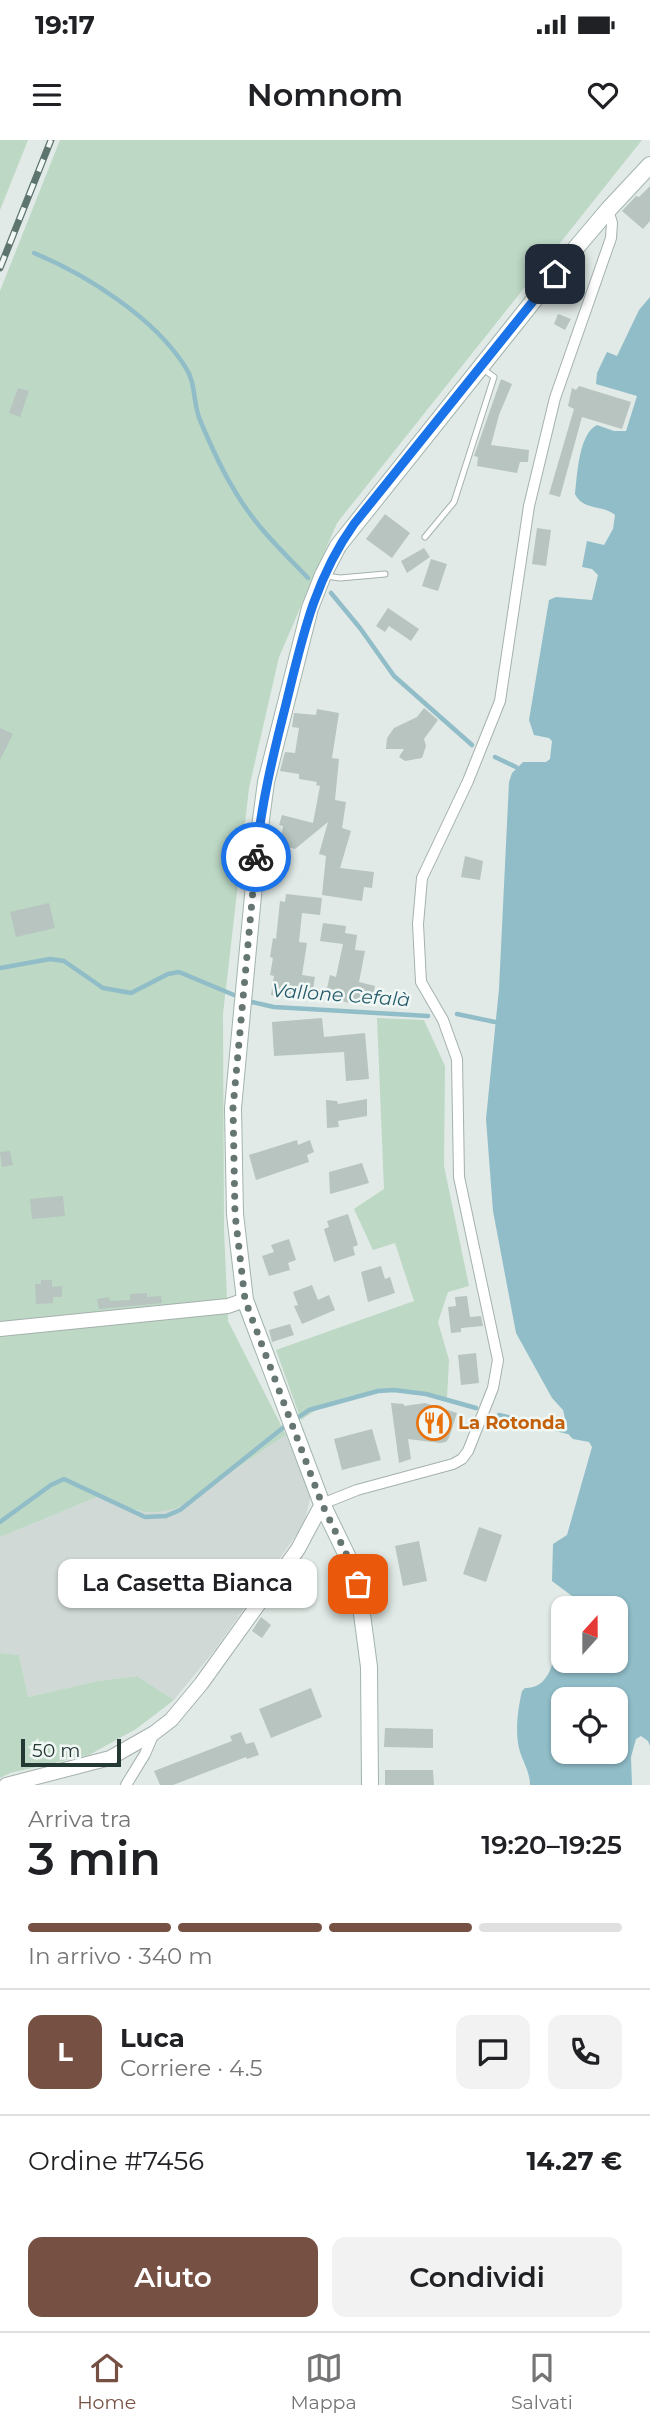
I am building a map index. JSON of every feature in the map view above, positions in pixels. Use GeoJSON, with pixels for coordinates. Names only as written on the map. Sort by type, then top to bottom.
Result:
{"type":"FeatureCollection","features":[{"type":"Feature","properties":{"kind":"main road"},"geometry":{"type":"LineString","coordinates":[[370,1785],[369,1667],[361,1598],[355,1572],[322,1504],[245,1300],[235,1214],[233,1108],[266,782],[310,608],[338,546],[608,210],[650,165]]}},
{"type":"Feature","properties":{"kind":"street"},"geometry":{"type":"LineString","coordinates":[[6,1785],[110,1758],[171,1720],[201,1684],[298,1549],[322,1504],[357,1490],[453,1464],[462,1459],[468,1451],[493,1388],[498,1360],[458,1177],[457,1059],[443,1020],[421,982],[418,924],[422,878],[468,780],[500,701],[529,506],[555,398],[611,238],[612,223],[608,210]]}},
{"type":"Feature","properties":{"kind":"street"},"geometry":{"type":"LineString","coordinates":[[0,1329],[214,1308],[245,1300]]}},
{"type":"Feature","properties":{"kind":"street"},"geometry":{"type":"LineString","coordinates":[[127,1785],[154,1733]]}},
{"type":"Feature","properties":{"kind":"lane"},"geometry":{"type":"LineString","coordinates":[[425,537],[454,502],[494,377],[480,367]]}},
{"type":"Feature","properties":{"kind":"lane"},"geometry":{"type":"LineString","coordinates":[[323,575],[340,578],[385,574]]}},
{"type":"Feature","properties":{"kind":"shaded area"},"geometry":{"type":"Polygon","coordinates":[[[286,1435],[311,1495],[304,1524],[214,1651],[174,1700],[137,1676],[98,1681],[28,1697],[19,1655],[0,1653],[0,1537],[102,1495],[134,1511],[177,1508],[286,1435]]]}},
{"type":"Feature","properties":{"kind":"green space"},"geometry":{"type":"Polygon","coordinates":[[[0,140],[28,140],[0,210],[0,140]]]}},
{"type":"Feature","properties":{"kind":"green space"},"geometry":{"type":"Polygon","coordinates":[[[60,140],[642,140],[337,523],[279,657],[249,788],[223,1014],[224,1230],[228,1321],[286,1435],[177,1508],[155,1512],[138,1511],[102,1495],[0,1537],[0,291],[60,140]]]}},
{"type":"Feature","properties":{"kind":"green space"},"geometry":{"type":"Polygon","coordinates":[[[377,1018],[424,1020],[445,1066],[444,1166],[469,1286],[448,1292],[438,1322],[449,1360],[447,1398],[409,1392],[371,1392],[335,1401],[301,1420],[276,1350],[414,1301],[395,1243],[373,1250],[354,1209],[384,1189],[377,1018]]]}},
{"type":"Feature","properties":{"kind":"green space"},"geometry":{"type":"Polygon","coordinates":[[[0,1653],[19,1655],[28,1697],[98,1681],[137,1676],[174,1700],[136,1729],[89,1755],[10,1773],[0,1778],[0,1653]]]}},
{"type":"Feature","properties":{"kind":"water"},"geometry":{"type":"Polygon","coordinates":[[[650,297],[650,1746],[641,1736],[636,1739],[631,1757],[632,1785],[530,1785],[518,1741],[522,1691],[542,1682],[551,1668],[551,1673],[628,1673],[628,1596],[572,1596],[552,1581],[553,1544],[567,1535],[592,1447],[589,1442],[573,1439],[569,1435],[563,1410],[552,1398],[516,1333],[493,1211],[486,1119],[499,989],[509,782],[512,773],[523,762],[546,762],[550,759],[552,741],[534,735],[529,720],[549,600],[556,597],[592,600],[598,575],[592,569],[582,567],[587,541],[604,545],[613,529],[615,515],[583,503],[575,494],[578,466],[586,437],[597,425],[614,431],[626,431],[637,396],[596,384],[597,373],[607,352],[617,356],[639,310],[650,297]]]}},
{"type":"Feature","properties":{"kind":"building"},"geometry":{"type":"Polygon","coordinates":[[[650,186],[650,221],[643,229],[622,211],[650,186]]]}},
{"type":"Feature","properties":{"kind":"building"},"geometry":{"type":"Polygon","coordinates":[[[558,314],[571,319],[565,330],[554,324],[558,314]]]}},
{"type":"Feature","properties":{"kind":"building"},"geometry":{"type":"Polygon","coordinates":[[[501,379],[512,384],[499,415],[491,445],[529,450],[528,462],[520,462],[517,473],[477,466],[478,457],[474,456],[501,379]]]}},
{"type":"Feature","properties":{"kind":"building"},"geometry":{"type":"Polygon","coordinates":[[[579,386],[631,402],[622,429],[582,417],[560,497],[549,494],[574,409],[568,406],[572,388],[576,390],[579,386]]]}},
{"type":"Feature","properties":{"kind":"building"},"geometry":{"type":"Polygon","coordinates":[[[18,388],[29,391],[20,417],[9,413],[18,388]]]}},
{"type":"Feature","properties":{"kind":"building"},"geometry":{"type":"Polygon","coordinates":[[[385,514],[410,533],[392,558],[366,539],[385,514]]]}},
{"type":"Feature","properties":{"kind":"building"},"geometry":{"type":"Polygon","coordinates":[[[537,528],[551,530],[546,566],[532,564],[537,528]]]}},
{"type":"Feature","properties":{"kind":"building"},"geometry":{"type":"Polygon","coordinates":[[[424,548],[430,557],[407,573],[401,561],[424,548]]]}},
{"type":"Feature","properties":{"kind":"building"},"geometry":{"type":"Polygon","coordinates":[[[431,559],[447,564],[438,591],[422,586],[431,559]]]}},
{"type":"Feature","properties":{"kind":"building"},"geometry":{"type":"Polygon","coordinates":[[[388,608],[419,629],[411,641],[389,626],[385,632],[376,626],[388,608]]]}},
{"type":"Feature","properties":{"kind":"building"},"geometry":{"type":"Polygon","coordinates":[[[424,708],[438,720],[424,739],[426,746],[422,758],[405,761],[399,757],[404,749],[386,749],[387,738],[394,728],[417,717],[424,708]]]}},
{"type":"Feature","properties":{"kind":"building"},"geometry":{"type":"Polygon","coordinates":[[[317,709],[339,713],[332,758],[339,759],[335,800],[346,802],[342,828],[351,831],[340,868],[374,872],[372,888],[364,887],[362,901],[322,895],[326,856],[319,854],[328,822],[295,849],[280,845],[283,826],[279,825],[282,815],[313,823],[320,786],[316,785],[317,782],[299,779],[299,774],[280,771],[285,752],[295,753],[299,728],[292,727],[294,713],[316,715],[317,709]]]}},
{"type":"Feature","properties":{"kind":"building"},"geometry":{"type":"Polygon","coordinates":[[[0,728],[13,734],[0,760],[0,728]]]}},
{"type":"Feature","properties":{"kind":"building"},"geometry":{"type":"Polygon","coordinates":[[[465,856],[483,861],[480,880],[461,877],[465,856]]]}},
{"type":"Feature","properties":{"kind":"building"},"geometry":{"type":"Polygon","coordinates":[[[286,894],[322,898],[320,915],[302,913],[299,942],[307,943],[302,975],[315,977],[312,995],[299,992],[297,999],[271,995],[274,976],[270,975],[273,958],[270,957],[273,938],[276,939],[280,901],[285,902],[286,894]]]}},
{"type":"Feature","properties":{"kind":"building"},"geometry":{"type":"Polygon","coordinates":[[[49,903],[55,928],[16,937],[10,912],[49,903]]]}},
{"type":"Feature","properties":{"kind":"building"},"geometry":{"type":"Polygon","coordinates":[[[323,923],[346,926],[345,933],[357,935],[355,950],[365,951],[359,982],[375,986],[371,1004],[355,1000],[354,1004],[333,999],[335,990],[327,988],[330,975],[336,977],[343,944],[320,941],[323,923]]]}},
{"type":"Feature","properties":{"kind":"building"},"geometry":{"type":"Polygon","coordinates":[[[322,1018],[324,1037],[365,1033],[369,1079],[346,1081],[344,1052],[274,1056],[272,1022],[322,1018]]]}},
{"type":"Feature","properties":{"kind":"building"},"geometry":{"type":"Polygon","coordinates":[[[367,1099],[367,1116],[338,1121],[339,1127],[327,1128],[326,1100],[337,1101],[338,1104],[367,1099]]]}},
{"type":"Feature","properties":{"kind":"building"},"geometry":{"type":"Polygon","coordinates":[[[297,1140],[298,1145],[310,1140],[314,1152],[307,1155],[309,1162],[256,1180],[249,1155],[297,1140]]]}},
{"type":"Feature","properties":{"kind":"building"},"geometry":{"type":"Polygon","coordinates":[[[10,1151],[13,1165],[2,1167],[0,1152],[10,1151]]]}},
{"type":"Feature","properties":{"kind":"building"},"geometry":{"type":"Polygon","coordinates":[[[362,1163],[369,1183],[330,1194],[329,1172],[362,1163]]]}},
{"type":"Feature","properties":{"kind":"building"},"geometry":{"type":"Polygon","coordinates":[[[63,1196],[65,1216],[32,1219],[30,1199],[63,1196]]]}},
{"type":"Feature","properties":{"kind":"building"},"geometry":{"type":"Polygon","coordinates":[[[348,1214],[358,1245],[353,1247],[355,1255],[334,1262],[324,1229],[329,1227],[327,1221],[348,1214]]]}},
{"type":"Feature","properties":{"kind":"building"},"geometry":{"type":"Polygon","coordinates":[[[289,1239],[296,1260],[288,1263],[290,1270],[269,1276],[262,1256],[274,1252],[271,1245],[289,1239]]]}},
{"type":"Feature","properties":{"kind":"building"},"geometry":{"type":"Polygon","coordinates":[[[381,1266],[385,1279],[390,1277],[395,1293],[368,1302],[361,1272],[381,1266]]]}},
{"type":"Feature","properties":{"kind":"building"},"geometry":{"type":"Polygon","coordinates":[[[41,1280],[52,1280],[52,1287],[62,1286],[62,1297],[53,1297],[53,1303],[36,1304],[35,1284],[41,1284],[41,1280]]]}},
{"type":"Feature","properties":{"kind":"building"},"geometry":{"type":"Polygon","coordinates":[[[312,1285],[318,1300],[329,1295],[335,1310],[302,1324],[294,1306],[298,1305],[293,1292],[312,1285]]]}},
{"type":"Feature","properties":{"kind":"building"},"geometry":{"type":"Polygon","coordinates":[[[147,1293],[147,1297],[161,1296],[162,1303],[99,1309],[97,1299],[109,1297],[110,1301],[130,1300],[130,1294],[147,1293]]]}},
{"type":"Feature","properties":{"kind":"building"},"geometry":{"type":"Polygon","coordinates":[[[467,1296],[470,1317],[481,1316],[483,1326],[461,1328],[461,1332],[451,1333],[448,1307],[456,1306],[455,1297],[467,1296]]]}},
{"type":"Feature","properties":{"kind":"building"},"geometry":{"type":"Polygon","coordinates":[[[290,1324],[294,1335],[272,1342],[269,1330],[290,1324]]]}},
{"type":"Feature","properties":{"kind":"building"},"geometry":{"type":"Polygon","coordinates":[[[476,1353],[479,1383],[461,1385],[458,1355],[476,1353]]]}},
{"type":"Feature","properties":{"kind":"building"},"geometry":{"type":"Polygon","coordinates":[[[391,1403],[404,1406],[425,1403],[457,1413],[449,1438],[440,1443],[408,1439],[411,1459],[399,1463],[391,1403]]]}},
{"type":"Feature","properties":{"kind":"building"},"geometry":{"type":"Polygon","coordinates":[[[372,1429],[381,1460],[342,1470],[334,1439],[372,1429]]]}},
{"type":"Feature","properties":{"kind":"building"},"geometry":{"type":"Polygon","coordinates":[[[479,1527],[502,1535],[486,1582],[463,1574],[479,1527]]]}},
{"type":"Feature","properties":{"kind":"building"},"geometry":{"type":"Polygon","coordinates":[[[419,1541],[427,1581],[403,1586],[395,1546],[419,1541]]]}},
{"type":"Feature","properties":{"kind":"building"},"geometry":{"type":"Polygon","coordinates":[[[261,1617],[271,1625],[262,1638],[252,1631],[261,1617]]]}},
{"type":"Feature","properties":{"kind":"building"},"geometry":{"type":"Polygon","coordinates":[[[311,1688],[322,1717],[271,1738],[259,1709],[311,1688]]]}},
{"type":"Feature","properties":{"kind":"building"},"geometry":{"type":"Polygon","coordinates":[[[385,1728],[433,1729],[433,1748],[384,1747],[385,1728]]]}},
{"type":"Feature","properties":{"kind":"building"},"geometry":{"type":"Polygon","coordinates":[[[241,1732],[246,1744],[254,1742],[259,1755],[247,1759],[246,1757],[173,1785],[160,1785],[154,1771],[232,1741],[230,1736],[241,1732]]]}},
{"type":"Feature","properties":{"kind":"building"},"geometry":{"type":"Polygon","coordinates":[[[385,1770],[433,1770],[434,1785],[385,1785],[385,1770]]]}},
{"type":"Feature","properties":{"kind":"waterway"},"geometry":{"type":"LineString","coordinates":[[34,253],[76,273],[118,300],[157,332],[173,350],[189,374],[200,420],[232,486],[263,530],[308,578]]}},
{"type":"Feature","properties":{"kind":"waterway"},"geometry":{"type":"LineString","coordinates":[[331,593],[394,676],[472,745]]}},
{"type":"Feature","properties":{"kind":"waterway"},"geometry":{"type":"LineString","coordinates":[[495,757],[516,767]]}},
{"type":"Feature","properties":{"kind":"waterway","name":"Vallone Cefalà"},"geometry":{"type":"LineString","coordinates":[[0,968],[50,959],[64,961],[103,988],[131,993],[168,974],[179,972],[234,995]]}},
{"type":"Feature","properties":{"kind":"waterway","name":"Vallone Cefalà"},"geometry":{"type":"LineString","coordinates":[[252,1002],[274,1007],[428,1016]]}},
{"type":"Feature","properties":{"kind":"waterway","name":"Vallone Cefalà"},"geometry":{"type":"LineString","coordinates":[[457,1014],[495,1022]]}},
{"type":"Feature","properties":{"kind":"waterway"},"geometry":{"type":"LineString","coordinates":[[0,1522],[51,1485],[64,1479],[145,1517],[166,1516],[180,1510],[309,1410],[378,1391],[426,1394],[476,1408]]}},
{"type":"Feature","properties":{"kind":"waterway"},"geometry":{"type":"LineString","coordinates":[[499,1415],[569,1432]]}},
{"type":"Feature","properties":{"kind":"railway"},"geometry":{"type":"LineString","coordinates":[[0,268],[51,140]]}},
{"type":"Feature","properties":{"kind":"way so far"},"geometry":{"type":"LineString","coordinates":[[256,857],[233,1108],[235,1214],[245,1300],[322,1504],[355,1572],[358,1584]]}},
{"type":"Feature","properties":{"kind":"place","name":"La Rotonda"},"geometry":{"type":"Point","coordinates":[434,1423]}},
{"type":"Feature","properties":{"kind":"place","name":"La Casetta Bianca"},"geometry":{"type":"Point","coordinates":[358,1584]}},
{"type":"Feature","properties":{"kind":"route"},"geometry":{"type":"LineString","coordinates":[[256,857],[266,782],[310,608],[323,575],[338,546],[354,524],[555,274]]}}]}
